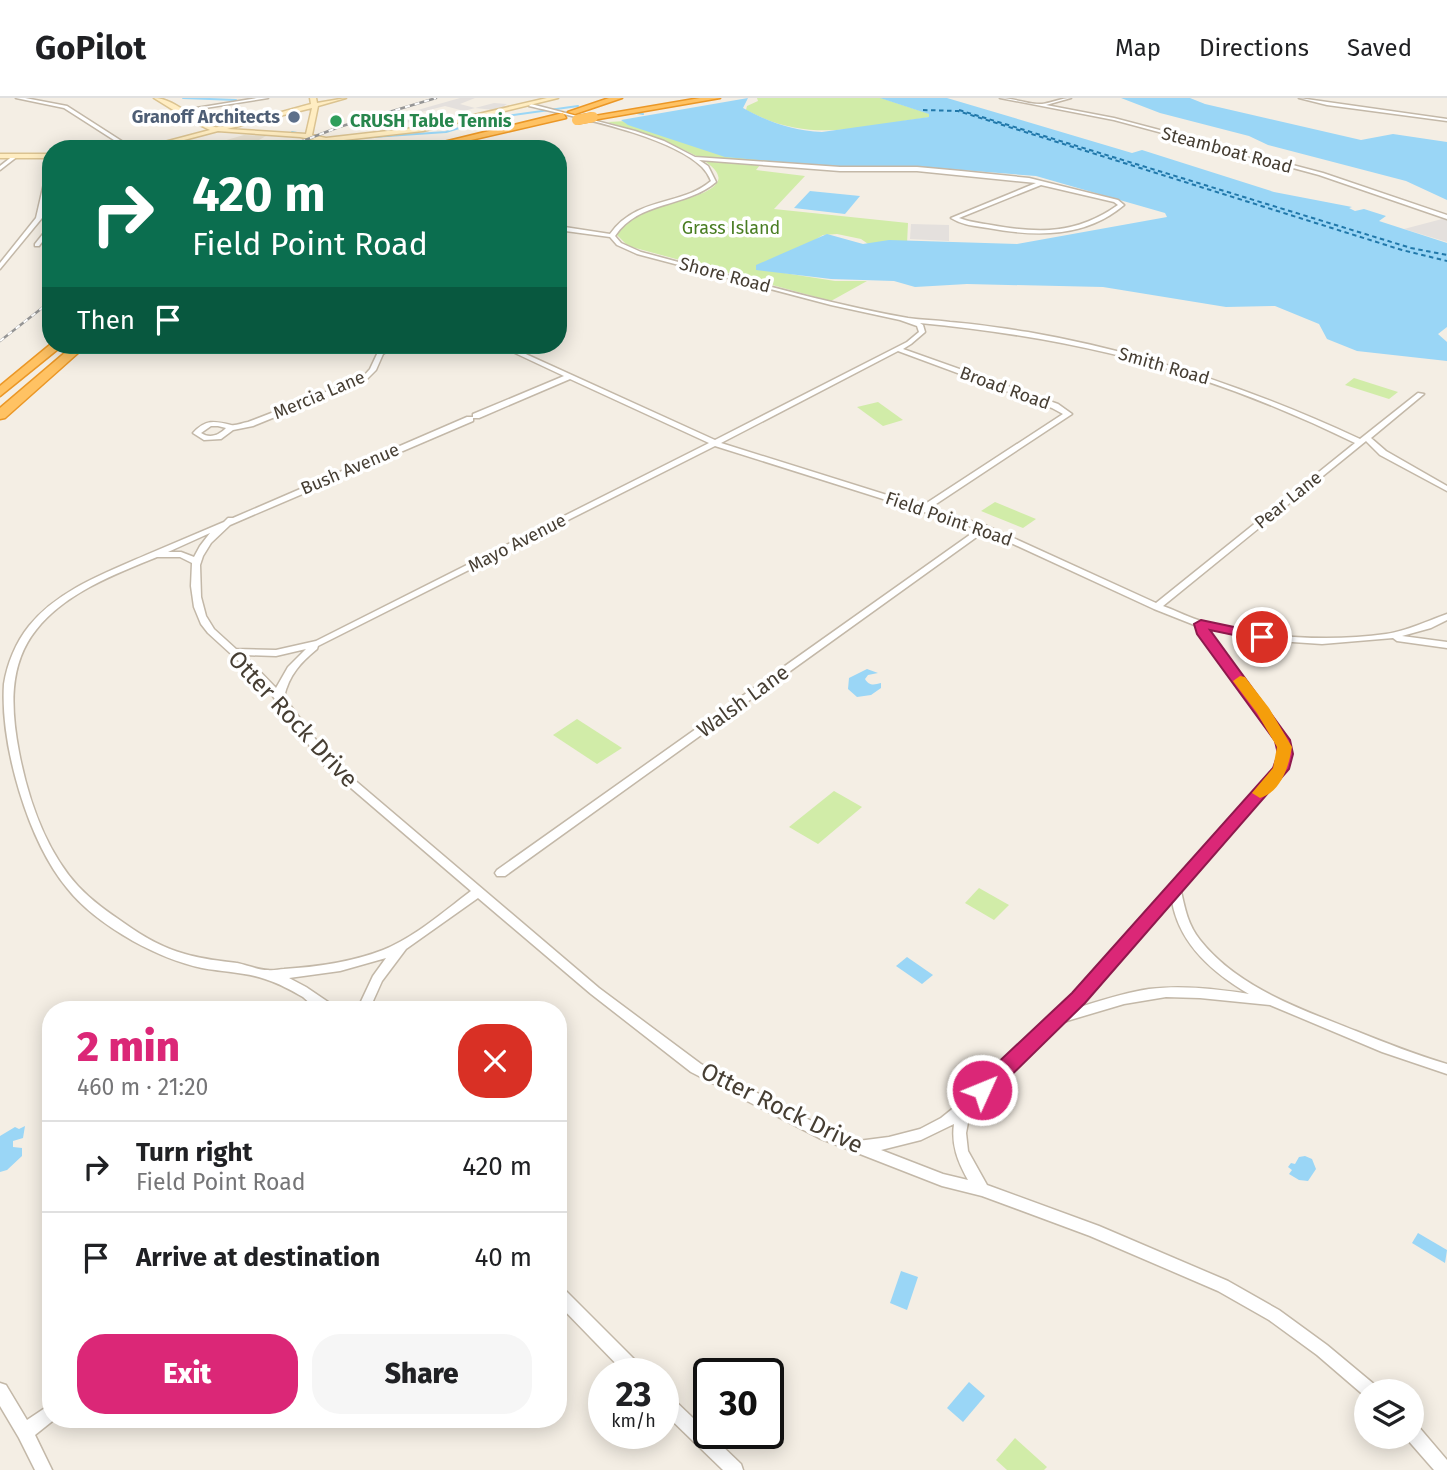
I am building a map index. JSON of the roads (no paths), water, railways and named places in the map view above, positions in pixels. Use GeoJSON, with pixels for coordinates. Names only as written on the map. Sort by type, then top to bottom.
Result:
{"type":"FeatureCollection","features":[{"type":"Feature","properties":{"kind":"highway"},"geometry":{"type":"LineString","coordinates":[[575,116],[618,98]]}},
{"type":"Feature","properties":{"kind":"highway"},"geometry":{"type":"LineString","coordinates":[[591,116],[667,98]]}},
{"type":"Feature","properties":{"kind":"highway"},"geometry":{"type":"LineString","coordinates":[[457,140],[559,114],[591,116],[716,98]]}},
{"type":"Feature","properties":{"kind":"highway"},"geometry":{"type":"LineString","coordinates":[[483,140],[634,100]]}},
{"type":"Feature","properties":{"kind":"highway"},"geometry":{"type":"LineString","coordinates":[[0,392],[42,351]]}},
{"type":"Feature","properties":{"kind":"highway"},"geometry":{"type":"LineString","coordinates":[[0,392],[46,354]]}},
{"type":"Feature","properties":{"kind":"highway"},"geometry":{"type":"LineString","coordinates":[[0,415],[76,354]]}},
{"type":"Feature","properties":{"kind":"main road"},"geometry":{"type":"LineString","coordinates":[[157,98],[219,130],[308,136],[327,140],[423,129],[555,98]]}},
{"type":"Feature","properties":{"kind":"main road"},"geometry":{"type":"LineString","coordinates":[[178,140],[313,101],[343,98]]}},
{"type":"Feature","properties":{"kind":"main road"},"geometry":{"type":"LineString","coordinates":[[308,136],[313,101]]}},
{"type":"Feature","properties":{"kind":"main road"},"geometry":{"type":"LineString","coordinates":[[0,156],[42,156]]}},
{"type":"Feature","properties":{"kind":"street"},"geometry":{"type":"LineString","coordinates":[[18,98],[65,107],[118,140]]}},
{"type":"Feature","properties":{"kind":"street"},"geometry":{"type":"LineString","coordinates":[[239,98],[248,101]]}},
{"type":"Feature","properties":{"kind":"street"},"geometry":{"type":"LineString","coordinates":[[180,111],[266,98]]}},
{"type":"Feature","properties":{"kind":"street","name":"Steamboat Road"},"geometry":{"type":"LineString","coordinates":[[1002,98],[1114,120],[1329,176],[1447,217]]}},
{"type":"Feature","properties":{"kind":"street"},"geometry":{"type":"LineString","coordinates":[[1037,105],[1069,98]]}},
{"type":"Feature","properties":{"kind":"street"},"geometry":{"type":"LineString","coordinates":[[1301,98],[1447,120]]}},
{"type":"Feature","properties":{"kind":"street"},"geometry":{"type":"LineString","coordinates":[[1318,98],[1340,98]]}},
{"type":"Feature","properties":{"kind":"street"},"geometry":{"type":"LineString","coordinates":[[531,105],[614,126],[696,158],[840,169],[917,169],[1040,184],[1116,201],[1121,205],[1092,222],[1051,233],[1030,235],[954,218],[1040,184]]}},
{"type":"Feature","properties":{"kind":"street"},"geometry":{"type":"LineString","coordinates":[[0,168],[16,156]]}},
{"type":"Feature","properties":{"kind":"street"},"geometry":{"type":"LineString","coordinates":[[567,229],[612,236],[616,228],[636,214],[712,184],[713,173],[696,158]]}},
{"type":"Feature","properties":{"kind":"street"},"geometry":{"type":"LineString","coordinates":[[0,267],[39,218],[42,205]]}},
{"type":"Feature","properties":{"kind":"street","name":"Shore Road"},"geometry":{"type":"LineString","coordinates":[[612,236],[619,244],[639,253],[831,303],[910,320]]}},
{"type":"Feature","properties":{"kind":"street"},"geometry":{"type":"LineString","coordinates":[[37,245],[42,238]]}},
{"type":"Feature","properties":{"kind":"street"},"geometry":{"type":"LineString","coordinates":[[715,442],[898,349],[922,332],[919,325],[910,320]]}},
{"type":"Feature","properties":{"kind":"street","name":"Smith Road"},"geometry":{"type":"LineString","coordinates":[[910,320],[1044,337],[1182,370],[1268,400],[1363,440]]}},
{"type":"Feature","properties":{"kind":"street","name":"Smith Road"},"geometry":{"type":"LineString","coordinates":[[922,332],[958,325]]}},
{"type":"Feature","properties":{"kind":"street","name":"Broad Road"},"geometry":{"type":"LineString","coordinates":[[898,349],[1055,406],[1068,414],[925,508]]}},
{"type":"Feature","properties":{"kind":"street","name":"Mercia Lane"},"geometry":{"type":"LineString","coordinates":[[231,428],[250,424],[364,379],[373,370],[380,354]]}},
{"type":"Feature","properties":{"kind":"street","name":"Field Point Road"},"geometry":{"type":"LineString","coordinates":[[521,354],[715,442],[984,528],[1157,607],[1201,624],[1262,637],[1322,641],[1387,637],[1428,626],[1447,617]]}},
{"type":"Feature","properties":{"kind":"street","name":"Bush Avenue"},"geometry":{"type":"LineString","coordinates":[[269,975],[190,961],[133,934],[107,917],[67,880],[39,832],[24,795],[11,733],[8,690],[11,673],[25,639],[46,614],[61,602],[102,577],[147,555],[571,376]]}},
{"type":"Feature","properties":{"kind":"street","name":"Pear Lane"},"geometry":{"type":"LineString","coordinates":[[1157,607],[1420,394]]}},
{"type":"Feature","properties":{"kind":"street"},"geometry":{"type":"LineString","coordinates":[[1363,440],[1447,489]]}},
{"type":"Feature","properties":{"kind":"street","name":"Mayo Avenue"},"geometry":{"type":"LineString","coordinates":[[234,652],[276,653],[319,643],[715,442]]}},
{"type":"Feature","properties":{"kind":"street"},"geometry":{"type":"LineString","coordinates":[[147,555],[181,555],[195,561],[208,540],[231,520]]}},
{"type":"Feature","properties":{"kind":"street","name":"Walsh Lane"},"geometry":{"type":"LineString","coordinates":[[501,873],[984,528]]}},
{"type":"Feature","properties":{"kind":"street","name":"Otter Rock Drive"},"geometry":{"type":"LineString","coordinates":[[195,561],[196,604],[199,616],[218,640],[234,652],[279,697],[307,740],[327,762],[595,991],[689,1063],[775,1111],[824,1134],[942,1180],[982,1190],[1094,1231],[1223,1286],[1274,1315],[1356,1379]]}},
{"type":"Feature","properties":{"kind":"street"},"geometry":{"type":"LineString","coordinates":[[859,1146],[885,1145],[908,1139],[935,1128],[964,1108],[1057,1019],[1281,769],[1285,754],[1282,740],[1204,634],[1201,624]]}},
{"type":"Feature","properties":{"kind":"street"},"geometry":{"type":"LineString","coordinates":[[1387,637],[1447,645]]}},
{"type":"Feature","properties":{"kind":"street","name":"Mayo Avenue"},"geometry":{"type":"LineString","coordinates":[[279,697],[281,686],[290,669],[319,643]]}},
{"type":"Feature","properties":{"kind":"street"},"geometry":{"type":"LineString","coordinates":[[1174,890],[1175,906],[1192,939],[1238,981],[1270,1001],[1447,1069]]}},
{"type":"Feature","properties":{"kind":"street"},"geometry":{"type":"LineString","coordinates":[[269,975],[325,969],[368,958],[402,945],[479,891]]}},
{"type":"Feature","properties":{"kind":"street"},"geometry":{"type":"LineString","coordinates":[[367,1001],[377,979],[402,945]]}},
{"type":"Feature","properties":{"kind":"street"},"geometry":{"type":"LineString","coordinates":[[269,975],[298,987],[317,1001]]}},
{"type":"Feature","properties":{"kind":"street"},"geometry":{"type":"LineString","coordinates":[[1057,1019],[1133,996],[1161,993],[1203,993],[1270,1001]]}},
{"type":"Feature","properties":{"kind":"street"},"geometry":{"type":"LineString","coordinates":[[964,1108],[956,1134],[966,1164],[982,1190]]}},
{"type":"Feature","properties":{"kind":"street"},"geometry":{"type":"LineString","coordinates":[[567,1302],[621,1358]]}},
{"type":"Feature","properties":{"kind":"street"},"geometry":{"type":"LineString","coordinates":[[0,1391],[44,1470]]}},
{"type":"Feature","properties":{"kind":"street"},"geometry":{"type":"LineString","coordinates":[[679,1418],[727,1468]]}},
{"type":"Feature","properties":{"kind":"street"},"geometry":{"type":"LineString","coordinates":[[25,1432],[42,1419]]}},
{"type":"Feature","properties":{"kind":"street"},"geometry":{"type":"LineString","coordinates":[[1424,1446],[1445,1470]]}},
{"type":"Feature","properties":{"kind":"water"},"geometry":{"type":"Polygon","coordinates":[[[748,98],[743,108],[762,118],[791,128],[822,132],[929,117],[929,114],[880,98],[947,98],[1132,153],[1142,150],[1274,192],[1352,207],[1349,208],[1355,211],[1364,209],[1386,216],[1379,221],[1447,243],[1447,327],[1438,334],[1447,342],[1447,361],[1357,351],[1327,339],[1319,324],[1275,306],[1226,307],[1103,287],[967,284],[915,287],[894,281],[831,279],[756,270],[756,265],[827,234],[863,244],[889,240],[1017,244],[1167,217],[1165,213],[1036,176],[911,166],[825,166],[725,157],[628,125],[621,120],[748,98]]]}},
{"type":"Feature","properties":{"kind":"water"},"geometry":{"type":"Polygon","coordinates":[[[1121,98],[1190,98],[1205,104],[1361,140],[1393,134],[1447,142],[1447,200],[1406,181],[1268,145],[1249,136],[1160,113],[1121,98]]]}},
{"type":"Feature","properties":{"kind":"water"},"geometry":{"type":"Polygon","coordinates":[[[810,191],[860,196],[845,214],[794,208],[810,191]]]}},
{"type":"Feature","properties":{"kind":"water"},"geometry":{"type":"Polygon","coordinates":[[[867,669],[878,673],[868,675],[865,679],[872,684],[881,683],[881,688],[871,695],[857,697],[848,689],[849,678],[867,669]]]}},
{"type":"Feature","properties":{"kind":"water"},"geometry":{"type":"Polygon","coordinates":[[[907,957],[933,975],[922,984],[896,966],[907,957]]]}},
{"type":"Feature","properties":{"kind":"water"},"geometry":{"type":"Polygon","coordinates":[[[25,1126],[23,1138],[13,1141],[13,1147],[22,1148],[22,1156],[7,1170],[0,1172],[0,1136],[15,1127],[19,1129],[25,1126]]]}},
{"type":"Feature","properties":{"kind":"water"},"geometry":{"type":"Polygon","coordinates":[[[1299,1157],[1312,1159],[1316,1169],[1308,1181],[1299,1180],[1289,1174],[1292,1170],[1288,1167],[1291,1163],[1295,1164],[1299,1157]]]}},
{"type":"Feature","properties":{"kind":"water"},"geometry":{"type":"Polygon","coordinates":[[[1418,1233],[1447,1250],[1445,1263],[1412,1243],[1418,1233]]]}},
{"type":"Feature","properties":{"kind":"water"},"geometry":{"type":"Polygon","coordinates":[[[901,1271],[918,1277],[907,1310],[890,1303],[901,1271]]]}},
{"type":"Feature","properties":{"kind":"water"},"geometry":{"type":"Polygon","coordinates":[[[969,1382],[985,1396],[963,1422],[947,1408],[969,1382]]]}},
{"type":"Feature","properties":{"kind":"waterway"},"geometry":{"type":"LineString","coordinates":[[183,98],[236,100]]}},
{"type":"Feature","properties":{"kind":"waterway"},"geometry":{"type":"LineString","coordinates":[[358,138],[446,132],[492,118],[578,106]]}},
{"type":"Feature","properties":{"kind":"waterway"},"geometry":{"type":"LineString","coordinates":[[631,112],[643,114]]}},
{"type":"Feature","properties":{"kind":"waterway"},"geometry":{"type":"LineString","coordinates":[[292,132],[302,134]]}},
{"type":"Feature","properties":{"kind":"railway"},"geometry":{"type":"LineString","coordinates":[[305,140],[436,98]]}},
{"type":"Feature","properties":{"kind":"railway"},"geometry":{"type":"LineString","coordinates":[[0,341],[42,308]]}},
{"type":"Feature","properties":{"kind":"place","name":"Granoff Architects"},"geometry":{"type":"Point","coordinates":[294,117]}},
{"type":"Feature","properties":{"kind":"place","name":"CRUSH Table Tennis"},"geometry":{"type":"Point","coordinates":[336,121]}},
{"type":"Feature","properties":{"kind":"park label","name":"Grass Island"},"geometry":{"type":"Point","coordinates":[731,228]}}]}
